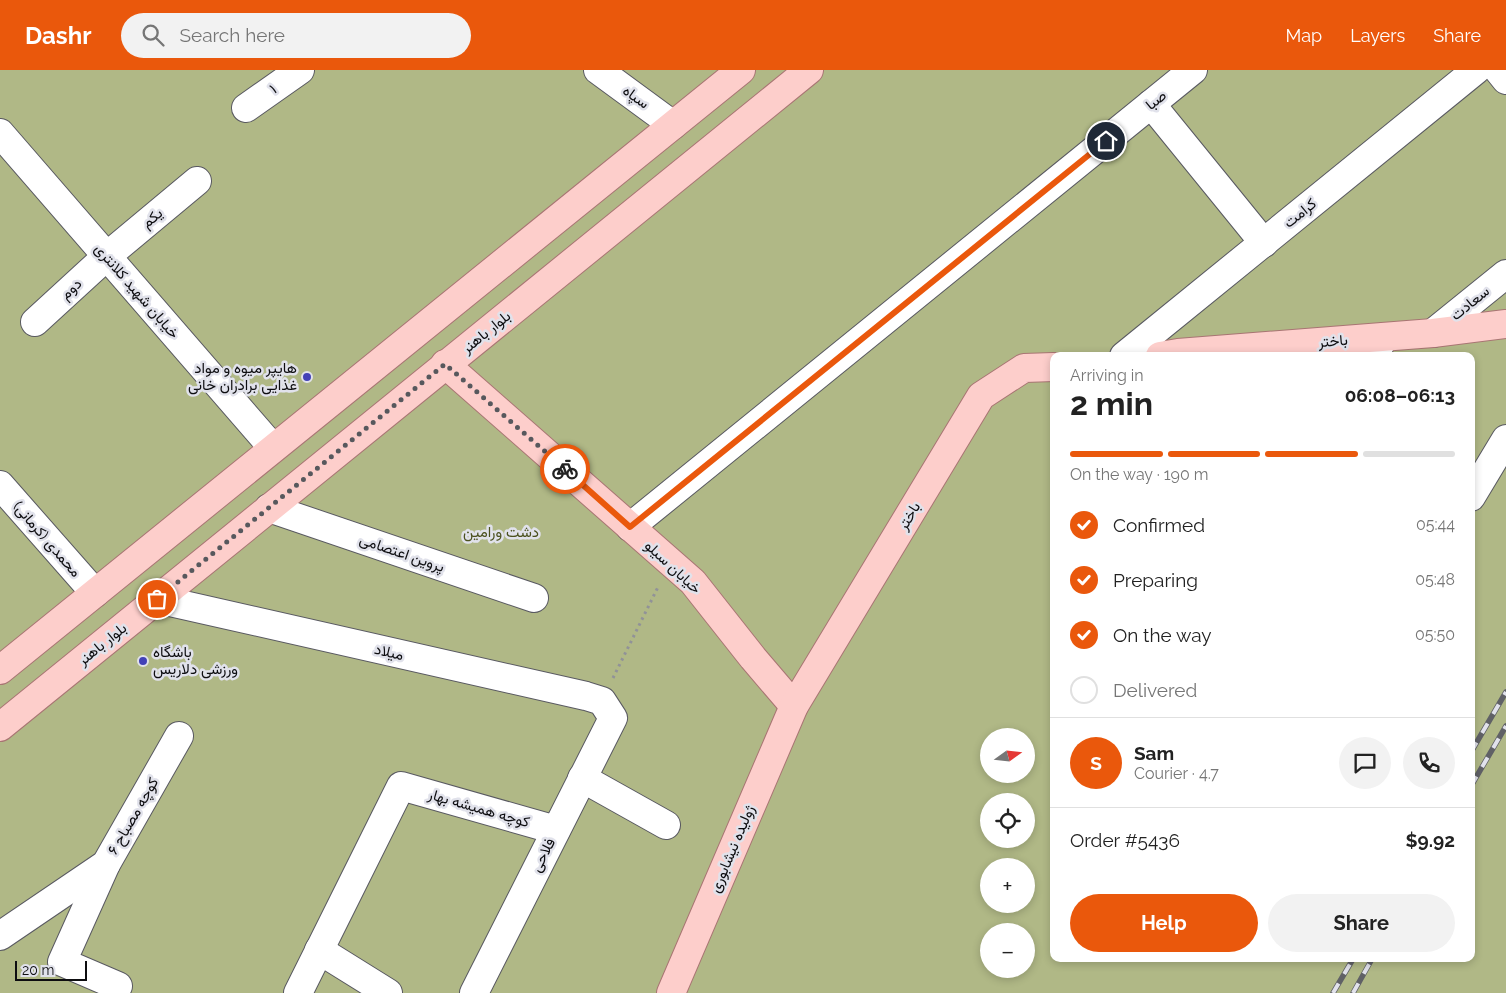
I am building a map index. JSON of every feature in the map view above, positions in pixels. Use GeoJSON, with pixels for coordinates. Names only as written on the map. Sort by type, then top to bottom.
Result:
{"type":"FeatureCollection","features":[{"type":"Feature","properties":{"kind":"main road"},"geometry":{"type":"LineString","coordinates":[[0,670],[740,70]]}},
{"type":"Feature","properties":{"kind":"main road","name":"بلوار باهنر"},"geometry":{"type":"LineString","coordinates":[[0,727],[809,70]]}},
{"type":"Feature","properties":{"kind":"main road","name":"باختر"},"geometry":{"type":"LineString","coordinates":[[1240,352],[1379,346],[1434,333],[1506,324]]}},
{"type":"Feature","properties":{"kind":"main road","name":"خیابان سیلو"},"geometry":{"type":"LineString","coordinates":[[445,364],[693,582],[794,706]]}},
{"type":"Feature","properties":{"kind":"main road","name":"باختر"},"geometry":{"type":"LineString","coordinates":[[794,706],[981,396],[1024,368],[1050,367]]}},
{"type":"Feature","properties":{"kind":"main road","name":"ژولیده نیشابوری"},"geometry":{"type":"LineString","coordinates":[[670,993],[794,706]]}},
{"type":"Feature","properties":{"kind":"street","name":"۱"},"geometry":{"type":"LineString","coordinates":[[246,108],[300,70]]}},
{"type":"Feature","properties":{"kind":"street","name":"سپاه"},"geometry":{"type":"LineString","coordinates":[[598,70],[673,125]]}},
{"type":"Feature","properties":{"kind":"street","name":"صبا"},"geometry":{"type":"LineString","coordinates":[[630,527],[1193,70]]}},
{"type":"Feature","properties":{"kind":"street","name":"کرامت"},"geometry":{"type":"LineString","coordinates":[[1129,352],[1476,70]]}},
{"type":"Feature","properties":{"kind":"street"},"geometry":{"type":"LineString","coordinates":[[1498,70],[1506,80]]}},
{"type":"Feature","properties":{"kind":"street"},"geometry":{"type":"LineString","coordinates":[[1152,104],[1264,243]]}},
{"type":"Feature","properties":{"kind":"street","name":"خیابان شهید کلانتری"},"geometry":{"type":"LineString","coordinates":[[0,133],[273,448]]}},
{"type":"Feature","properties":{"kind":"street","name":"یکم"},"geometry":{"type":"LineString","coordinates":[[107,256],[197,181]]}},
{"type":"Feature","properties":{"kind":"street","name":"دوم"},"geometry":{"type":"LineString","coordinates":[[35,322],[107,256]]}},
{"type":"Feature","properties":{"kind":"street","name":"سعادت"},"geometry":{"type":"LineString","coordinates":[[1434,333],[1506,274]]}},
{"type":"Feature","properties":{"kind":"street"},"geometry":{"type":"LineString","coordinates":[[1475,490],[1506,439]]}},
{"type":"Feature","properties":{"kind":"street","name":"محمدی (کرمانی)"},"geometry":{"type":"LineString","coordinates":[[1,488],[95,593]]}},
{"type":"Feature","properties":{"kind":"street","name":"پروین اعتصامی"},"geometry":{"type":"LineString","coordinates":[[269,508],[534,598]]}},
{"type":"Feature","properties":{"kind":"street","name":"میلاد"},"geometry":{"type":"LineString","coordinates":[[157,599],[576,694],[607,709]]}},
{"type":"Feature","properties":{"kind":"street","name":"فلاحی"},"geometry":{"type":"LineString","coordinates":[[474,993],[582,778],[607,709]]}},
{"type":"Feature","properties":{"kind":"street","name":"کوچه مصباح ۶"},"geometry":{"type":"LineString","coordinates":[[0,936],[106,864],[178,736]]}},
{"type":"Feature","properties":{"kind":"street"},"geometry":{"type":"LineString","coordinates":[[582,778],[666,825]]}},
{"type":"Feature","properties":{"kind":"street","name":"کوچه همیشه بهار"},"geometry":{"type":"LineString","coordinates":[[319,950],[401,786],[556,830]]}},
{"type":"Feature","properties":{"kind":"street"},"geometry":{"type":"LineString","coordinates":[[106,864],[62,962],[118,986]]}},
{"type":"Feature","properties":{"kind":"street"},"geometry":{"type":"LineString","coordinates":[[298,993],[319,950],[388,993]]}},
{"type":"Feature","properties":{"kind":"path"},"geometry":{"type":"LineString","coordinates":[[607,709],[670,562]]}},
{"type":"Feature","properties":{"kind":"green space","name":"دشت ورامین"},"geometry":{"type":"Polygon","coordinates":[[[0,70],[1506,70],[1506,993],[0,993],[0,70]]]}},
{"type":"Feature","properties":{"kind":"railway"},"geometry":{"type":"LineString","coordinates":[[1475,745],[1506,692]]}},
{"type":"Feature","properties":{"kind":"railway"},"geometry":{"type":"LineString","coordinates":[[1475,779],[1506,726]]}},
{"type":"Feature","properties":{"kind":"railway"},"geometry":{"type":"LineString","coordinates":[[1333,993],[1351,962]]}},
{"type":"Feature","properties":{"kind":"railway"},"geometry":{"type":"LineString","coordinates":[[1353,993],[1370,962]]}},
{"type":"Feature","properties":{"kind":"way so far"},"geometry":{"type":"LineString","coordinates":[[157,599],[445,364],[565,469]]}},
{"type":"Feature","properties":{"kind":"place","name":"هایپر میوه و‌ مواد غذایی برادران خانی"},"geometry":{"type":"Point","coordinates":[307,377]}},
{"type":"Feature","properties":{"kind":"place","name":"باشگاه ورزشی دلاریس"},"geometry":{"type":"Point","coordinates":[143,661]}},
{"type":"Feature","properties":{"kind":"route"},"geometry":{"type":"LineString","coordinates":[[565,469],[630,527],[1106,141]]}}]}
